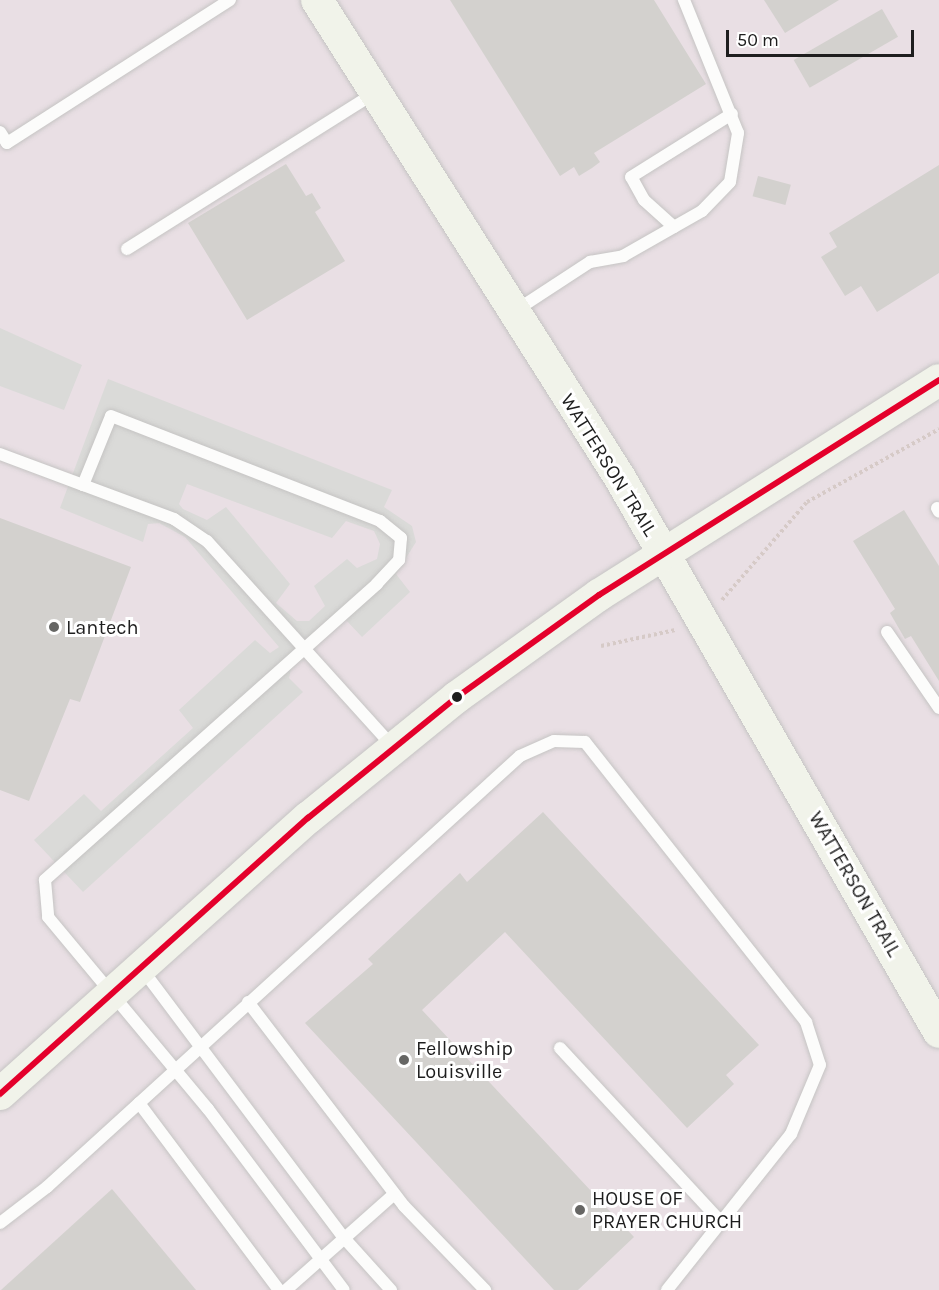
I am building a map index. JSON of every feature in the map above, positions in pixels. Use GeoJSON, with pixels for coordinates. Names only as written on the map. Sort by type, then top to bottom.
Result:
{"type":"FeatureCollection","features":[{"type":"Feature","properties":{"kind":"main road","name":"WATTERSON TRAIL"},"geometry":{"type":"LineString","coordinates":[[317,0],[512,313],[620,478],[939,1032]]}},
{"type":"Feature","properties":{"kind":"main road"},"geometry":{"type":"LineString","coordinates":[[0,1094],[140,965],[393,747],[599,596],[939,380]]}},
{"type":"Feature","properties":{"kind":"lane"},"geometry":{"type":"LineString","coordinates":[[0,132],[7,143],[230,0]]}},
{"type":"Feature","properties":{"kind":"lane"},"geometry":{"type":"LineString","coordinates":[[512,313],[590,262],[623,256],[674,227],[718,200],[730,182],[737,153],[732,114],[684,0]]}},
{"type":"Feature","properties":{"kind":"lane"},"geometry":{"type":"LineString","coordinates":[[127,249],[375,93]]}},
{"type":"Feature","properties":{"kind":"lane"},"geometry":{"type":"LineString","coordinates":[[674,227],[644,200],[630,177],[732,114]]}},
{"type":"Feature","properties":{"kind":"lane"},"geometry":{"type":"LineString","coordinates":[[83,485],[111,416],[380,521],[400,538],[399,560],[304,649],[45,880],[48,916],[175,1067],[344,1290]]}},
{"type":"Feature","properties":{"kind":"lane"},"geometry":{"type":"LineString","coordinates":[[0,454],[174,519],[207,542],[393,747]]}},
{"type":"Feature","properties":{"kind":"lane"},"geometry":{"type":"LineString","coordinates":[[887,632],[939,708]]}},
{"type":"Feature","properties":{"kind":"lane"},"geometry":{"type":"LineString","coordinates":[[0,1223],[139,1103],[201,1043],[520,756],[554,741],[585,742],[806,1022],[820,1065],[791,1134],[667,1290]]}},
{"type":"Feature","properties":{"kind":"lane"},"geometry":{"type":"LineString","coordinates":[[140,965],[201,1043],[345,1239],[391,1290]]}},
{"type":"Feature","properties":{"kind":"lane"},"geometry":{"type":"LineString","coordinates":[[248,1002],[394,1194],[485,1290]]}},
{"type":"Feature","properties":{"kind":"lane"},"geometry":{"type":"LineString","coordinates":[[560,1048],[722,1223]]}},
{"type":"Feature","properties":{"kind":"lane"},"geometry":{"type":"LineString","coordinates":[[139,1103],[279,1290]]}},
{"type":"Feature","properties":{"kind":"lane"},"geometry":{"type":"LineString","coordinates":[[286,1290],[394,1194]]}},
{"type":"Feature","properties":{"kind":"path"},"geometry":{"type":"LineString","coordinates":[[725,597],[759,552],[807,502],[939,429]]}},
{"type":"Feature","properties":{"kind":"path"},"geometry":{"type":"LineString","coordinates":[[601,646],[679,628]]}},
{"type":"Feature","properties":{"kind":"shaded area"},"geometry":{"type":"Polygon","coordinates":[[[0,0],[939,0],[939,1290],[0,1290],[0,0]]]}},
{"type":"Feature","properties":{"kind":"shaded area"},"geometry":{"type":"Polygon","coordinates":[[[0,328],[82,365],[64,410],[0,386],[0,328]]]}},
{"type":"Feature","properties":{"kind":"shaded area"},"geometry":{"type":"Polygon","coordinates":[[[108,379],[392,490],[384,507],[412,526],[416,542],[396,574],[410,592],[362,637],[345,619],[291,669],[289,678],[303,692],[83,892],[34,840],[84,794],[101,811],[193,728],[179,710],[255,640],[270,653],[279,647],[185,537],[159,523],[148,524],[143,542],[60,508],[108,379]],[[187,484],[179,504],[183,509],[207,520],[226,507],[290,584],[276,603],[297,621],[309,621],[325,606],[314,586],[347,559],[357,568],[377,559],[380,544],[374,531],[346,521],[332,538],[187,484]]]}},
{"type":"Feature","properties":{"kind":"building"},"geometry":{"type":"Polygon","coordinates":[[[450,0],[654,0],[706,84],[594,153],[600,162],[592,168],[579,176],[574,167],[560,176],[450,0]]]}},
{"type":"Feature","properties":{"kind":"building"},"geometry":{"type":"Polygon","coordinates":[[[764,0],[839,0],[785,33],[764,0]]]}},
{"type":"Feature","properties":{"kind":"building"},"geometry":{"type":"Polygon","coordinates":[[[882,9],[898,37],[810,88],[794,60],[882,9]]]}},
{"type":"Feature","properties":{"kind":"building"},"geometry":{"type":"Polygon","coordinates":[[[286,164],[306,196],[312,193],[321,208],[315,212],[345,261],[247,320],[188,223],[286,164]]]}},
{"type":"Feature","properties":{"kind":"building"},"geometry":{"type":"Polygon","coordinates":[[[939,165],[939,273],[877,312],[861,286],[845,296],[821,257],[837,247],[829,233],[939,165]]]}},
{"type":"Feature","properties":{"kind":"building"},"geometry":{"type":"Polygon","coordinates":[[[758,176],[791,185],[785,205],[753,196],[758,176]]]}},
{"type":"Feature","properties":{"kind":"building"},"geometry":{"type":"Polygon","coordinates":[[[904,510],[939,566],[939,681],[911,636],[905,639],[890,613],[895,609],[853,541],[904,510]]]}},
{"type":"Feature","properties":{"kind":"building","name":"Lantech"},"geometry":{"type":"Polygon","coordinates":[[[0,518],[131,567],[80,702],[70,699],[29,801],[0,790],[0,518]]]}},
{"type":"Feature","properties":{"kind":"building","name":"Fellowship Louisville"},"geometry":{"type":"Polygon","coordinates":[[[543,812],[759,1045],[726,1075],[734,1084],[687,1128],[505,932],[422,1010],[634,1237],[578,1290],[554,1290],[305,1023],[373,964],[368,959],[460,873],[467,882],[543,812]]]}},
{"type":"Feature","properties":{"kind":"building"},"geometry":{"type":"Polygon","coordinates":[[[112,1189],[196,1290],[1,1290],[112,1189]]]}},
{"type":"Feature","properties":{"kind":"transit line"},"geometry":{"type":"LineString","coordinates":[[0,1094],[308,818],[457,697],[599,595],[939,380]]}},
{"type":"Feature","properties":{"kind":"place","name":"Lantech"},"geometry":{"type":"Point","coordinates":[54,627]}},
{"type":"Feature","properties":{"kind":"place","name":"Fellowship Louisville"},"geometry":{"type":"Point","coordinates":[404,1060]}},
{"type":"Feature","properties":{"kind":"place","name":"HOUSE OF PRAYER CHURCH"},"geometry":{"type":"Point","coordinates":[580,1210]}}]}
